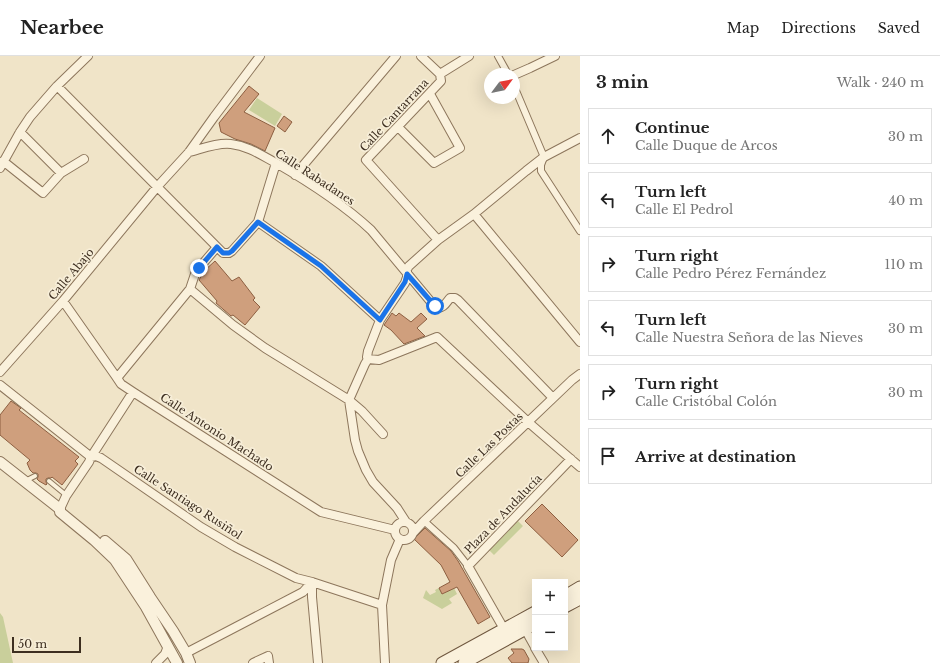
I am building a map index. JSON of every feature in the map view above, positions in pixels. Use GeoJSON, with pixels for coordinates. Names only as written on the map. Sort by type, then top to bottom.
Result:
{"type":"FeatureCollection","features":[{"type":"Feature","properties":{"kind":"main road"},"geometry":{"type":"LineString","coordinates":[[568,594],[580,587]]}},
{"type":"Feature","properties":{"kind":"main road"},"geometry":{"type":"LineString","coordinates":[[568,605],[580,599]]}},
{"type":"Feature","properties":{"kind":"main road"},"geometry":{"type":"LineString","coordinates":[[442,663],[532,614]]}},
{"type":"Feature","properties":{"kind":"main road"},"geometry":{"type":"LineString","coordinates":[[464,663],[530,627]]}},
{"type":"Feature","properties":{"kind":"street"},"geometry":{"type":"LineString","coordinates":[[84,159],[61,173],[43,193],[2,165],[30,117],[57,86],[88,56]]}},
{"type":"Feature","properties":{"kind":"street","name":"Calle Abajo"},"geometry":{"type":"LineString","coordinates":[[0,372],[63,301],[157,187],[189,152],[260,56]]}},
{"type":"Feature","properties":{"kind":"street"},"geometry":{"type":"LineString","coordinates":[[296,175],[396,56]]}},
{"type":"Feature","properties":{"kind":"street"},"geometry":{"type":"LineString","coordinates":[[420,56],[440,74],[469,56]]}},
{"type":"Feature","properties":{"kind":"street"},"geometry":{"type":"LineString","coordinates":[[498,56],[505,68]]}},
{"type":"Feature","properties":{"kind":"street"},"geometry":{"type":"LineString","coordinates":[[520,72],[555,56]]}},
{"type":"Feature","properties":{"kind":"street","name":"Calle Cantarrana"},"geometry":{"type":"LineString","coordinates":[[438,240],[366,160],[430,94],[441,81],[440,74]]}},
{"type":"Feature","properties":{"kind":"street"},"geometry":{"type":"LineString","coordinates":[[57,86],[223,253],[229,253],[232,251],[258,222],[276,163]]}},
{"type":"Feature","properties":{"kind":"street"},"geometry":{"type":"LineString","coordinates":[[398,127],[434,163],[460,148],[430,94]]}},
{"type":"Feature","properties":{"kind":"street"},"geometry":{"type":"LineString","coordinates":[[520,100],[544,157],[541,165],[541,171],[580,231]]}},
{"type":"Feature","properties":{"kind":"street"},"geometry":{"type":"LineString","coordinates":[[20,132],[61,173]]}},
{"type":"Feature","properties":{"kind":"street"},"geometry":{"type":"LineString","coordinates":[[400,539],[404,540],[411,537],[414,529],[412,525],[406,522],[397,508],[373,482],[366,470],[355,440],[349,400],[368,359],[368,351],[380,320],[405,282],[410,266],[438,240],[474,214],[544,157],[580,138]]}},
{"type":"Feature","properties":{"kind":"street","name":"Calle Rabadanes"},"geometry":{"type":"LineString","coordinates":[[189,152],[224,143],[230,144],[248,148],[296,175],[336,202],[366,225],[378,237],[436,308],[442,307],[450,298],[455,298],[458,300],[554,398]]}},
{"type":"Feature","properties":{"kind":"street"},"geometry":{"type":"LineString","coordinates":[[474,214],[580,342]]}},
{"type":"Feature","properties":{"kind":"street"},"geometry":{"type":"LineString","coordinates":[[258,222],[321,266],[380,320]]}},
{"type":"Feature","properties":{"kind":"street"},"geometry":{"type":"LineString","coordinates":[[116,378],[190,289],[195,274],[217,247]]}},
{"type":"Feature","properties":{"kind":"street"},"geometry":{"type":"LineString","coordinates":[[190,289],[232,325],[265,348],[349,400],[384,434]]}},
{"type":"Feature","properties":{"kind":"street","name":"Calle Antonio Machado"},"geometry":{"type":"LineString","coordinates":[[63,301],[116,378],[133,392],[321,512],[395,530]]}},
{"type":"Feature","properties":{"kind":"street"},"geometry":{"type":"LineString","coordinates":[[368,359],[379,360],[437,337],[528,422],[580,467]]}},
{"type":"Feature","properties":{"kind":"street","name":"Calle Las Postas"},"geometry":{"type":"LineString","coordinates":[[413,533],[580,374]]}},
{"type":"Feature","properties":{"kind":"street","name":"Calle Santiago Rusiñol"},"geometry":{"type":"LineString","coordinates":[[0,385],[91,457],[96,456],[101,458],[201,527],[296,578],[382,605]]}},
{"type":"Feature","properties":{"kind":"street"},"geometry":{"type":"LineString","coordinates":[[60,509],[66,496],[133,392]]}},
{"type":"Feature","properties":{"kind":"street","name":"Plaza de Andalucía"},"geometry":{"type":"LineString","coordinates":[[504,629],[468,566],[571,459]]}},
{"type":"Feature","properties":{"kind":"street"},"geometry":{"type":"LineString","coordinates":[[2,463],[60,509],[60,512],[94,540],[115,560],[134,589],[177,663]]}},
{"type":"Feature","properties":{"kind":"street"},"geometry":{"type":"LineString","coordinates":[[60,509],[62,508],[66,510],[124,557],[173,631],[190,663]]}},
{"type":"Feature","properties":{"kind":"street"},"geometry":{"type":"LineString","coordinates":[[424,521],[454,548],[468,566]]}},
{"type":"Feature","properties":{"kind":"street"},"geometry":{"type":"LineString","coordinates":[[400,539],[395,530],[396,527],[400,523],[406,522]]}},
{"type":"Feature","properties":{"kind":"street"},"geometry":{"type":"LineString","coordinates":[[385,663],[382,605],[391,560],[400,539]]}},
{"type":"Feature","properties":{"kind":"street"},"geometry":{"type":"LineString","coordinates":[[186,653],[303,592],[312,582]]}},
{"type":"Feature","properties":{"kind":"street"},"geometry":{"type":"LineString","coordinates":[[312,582],[318,663]]}},
{"type":"Feature","properties":{"kind":"street"},"geometry":{"type":"LineString","coordinates":[[156,663],[165,654],[168,646]]}},
{"type":"Feature","properties":{"kind":"street"},"geometry":{"type":"LineString","coordinates":[[535,663],[536,651]]}},
{"type":"Feature","properties":{"kind":"street"},"geometry":{"type":"LineString","coordinates":[[537,651],[544,663]]}},
{"type":"Feature","properties":{"kind":"street"},"geometry":{"type":"LineString","coordinates":[[253,663],[268,660]]}},
{"type":"Feature","properties":{"kind":"lane"},"geometry":{"type":"LineString","coordinates":[[25,481],[35,476]]}},
{"type":"Feature","properties":{"kind":"lane"},"geometry":{"type":"LineString","coordinates":[[49,482],[66,496]]}},
{"type":"Feature","properties":{"kind":"green space"},"geometry":{"type":"Polygon","coordinates":[[[257,98],[282,114],[275,126],[249,110],[257,98]]]}},
{"type":"Feature","properties":{"kind":"green space"},"geometry":{"type":"Polygon","coordinates":[[[518,521],[523,526],[494,555],[489,550],[518,521]]]}},
{"type":"Feature","properties":{"kind":"green space"},"geometry":{"type":"Polygon","coordinates":[[[439,588],[442,594],[454,588],[457,594],[449,599],[452,603],[442,609],[423,598],[426,590],[430,595],[436,592],[435,590],[439,588]]]}},
{"type":"Feature","properties":{"kind":"green space"},"geometry":{"type":"Polygon","coordinates":[[[0,613],[3,617],[13,663],[0,663],[0,613]]]}},
{"type":"Feature","properties":{"kind":"building"},"geometry":{"type":"Polygon","coordinates":[[[249,86],[259,94],[244,112],[275,128],[265,151],[221,132],[219,123],[249,86]]]}},
{"type":"Feature","properties":{"kind":"building"},"geometry":{"type":"Polygon","coordinates":[[[284,116],[292,122],[285,132],[277,126],[284,116]]]}},
{"type":"Feature","properties":{"kind":"building"},"geometry":{"type":"Polygon","coordinates":[[[215,261],[232,281],[239,277],[255,298],[253,300],[260,307],[245,325],[233,315],[231,316],[216,303],[217,301],[199,280],[204,271],[215,261]]]}},
{"type":"Feature","properties":{"kind":"building"},"geometry":{"type":"Polygon","coordinates":[[[392,313],[396,316],[399,313],[411,322],[421,313],[427,319],[417,328],[425,336],[404,344],[384,325],[392,313]]]}},
{"type":"Feature","properties":{"kind":"building"},"geometry":{"type":"Polygon","coordinates":[[[11,401],[21,408],[19,410],[79,457],[75,461],[78,464],[62,485],[52,477],[46,479],[46,485],[39,481],[37,479],[38,474],[33,473],[30,470],[27,463],[30,460],[0,435],[0,415],[11,401]]]}},
{"type":"Feature","properties":{"kind":"building"},"geometry":{"type":"Polygon","coordinates":[[[542,504],[578,540],[562,557],[525,521],[542,504]]]}},
{"type":"Feature","properties":{"kind":"building"},"geometry":{"type":"Polygon","coordinates":[[[425,528],[451,551],[490,617],[478,624],[457,587],[442,594],[439,588],[450,582],[441,565],[414,539],[425,528]]]}},
{"type":"Feature","properties":{"kind":"building"},"geometry":{"type":"Polygon","coordinates":[[[511,649],[524,650],[529,659],[528,663],[512,663],[508,658],[514,653],[511,649]]]}},
{"type":"Feature","properties":{"kind":"route"},"geometry":{"type":"LineString","coordinates":[[199,268],[217,247],[226,254],[232,251],[258,222],[321,266],[380,320],[405,282],[407,274],[435,306]]}}]}
